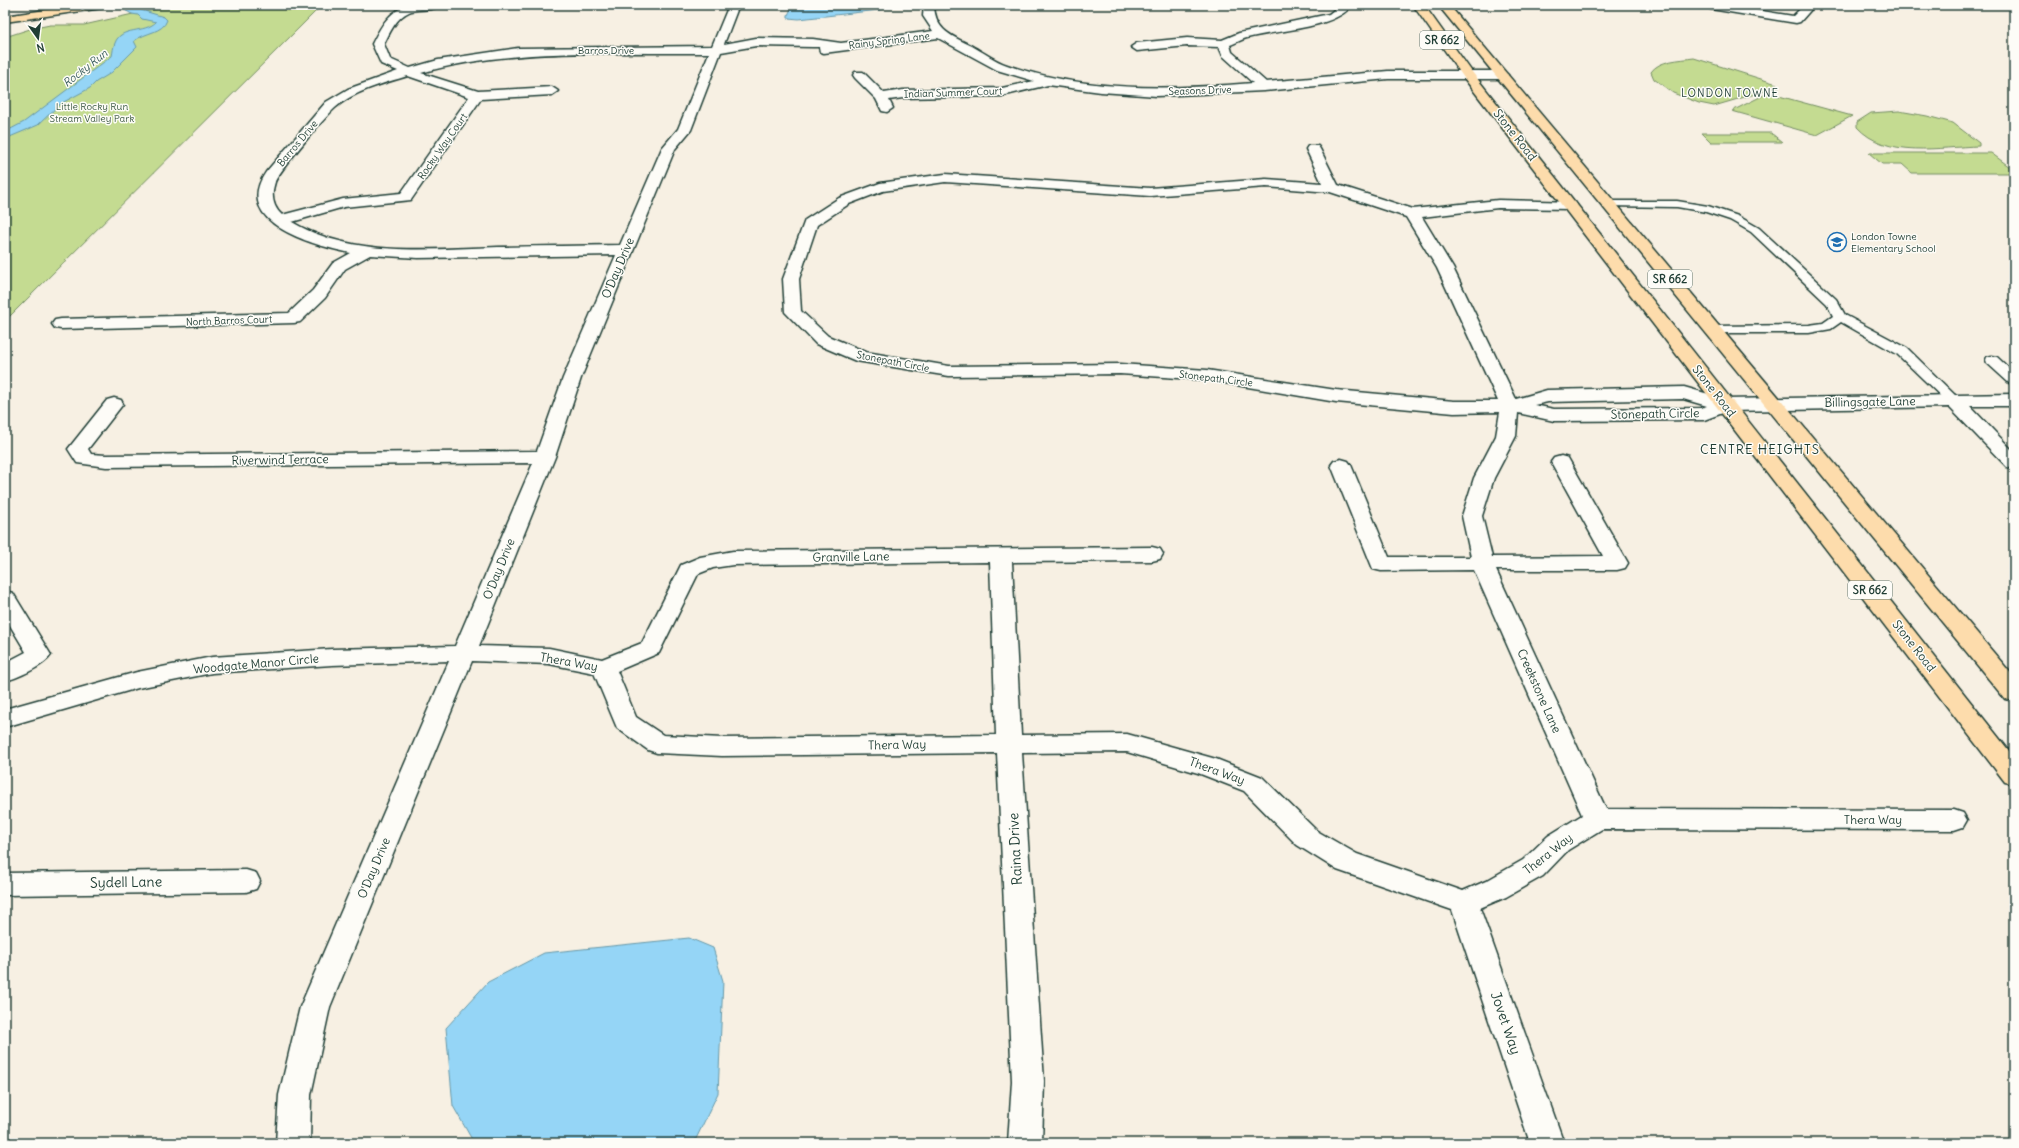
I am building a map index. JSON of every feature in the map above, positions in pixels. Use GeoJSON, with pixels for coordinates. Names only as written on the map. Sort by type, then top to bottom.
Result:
{"type":"FeatureCollection","features":[{"type":"Feature","properties":{"kind":"main road"},"geometry":{"type":"LineString","coordinates":[[5,10],[37,5]]}},
{"type":"Feature","properties":{"kind":"main road"},"geometry":{"type":"LineString","coordinates":[[5,19],[102,5]]}},
{"type":"Feature","properties":{"kind":"main road","name":"Stone Road"},"geometry":{"type":"LineString","coordinates":[[1418,5],[1468,75],[2014,775]]}},
{"type":"Feature","properties":{"kind":"main road","name":"SR 662"},"geometry":{"type":"LineString","coordinates":[[1443,5],[2014,693]]}},
{"type":"Feature","properties":{"kind":"street"},"geometry":{"type":"LineString","coordinates":[[434,5],[403,9],[386,26],[378,44],[386,61],[408,71],[477,95],[552,91]]}},
{"type":"Feature","properties":{"kind":"street","name":"O'Day Drive"},"geometry":{"type":"LineString","coordinates":[[293,1143],[294,1095],[315,1007],[545,457],[572,378],[669,148],[684,130],[734,5]]}},
{"type":"Feature","properties":{"kind":"street"},"geometry":{"type":"LineString","coordinates":[[929,5],[930,16],[940,34]]}},
{"type":"Feature","properties":{"kind":"street"},"geometry":{"type":"LineString","coordinates":[[1137,47],[1187,42],[1224,44],[1243,35],[1302,24],[1333,16],[1347,5]]}},
{"type":"Feature","properties":{"kind":"street"},"geometry":{"type":"LineString","coordinates":[[1712,5],[1711,6],[1796,20],[1810,5]]}},
{"type":"Feature","properties":{"kind":"street","name":"Rainy Spring Lane"},"geometry":{"type":"LineString","coordinates":[[783,54],[813,52],[838,46],[940,34]]}},
{"type":"Feature","properties":{"kind":"street","name":"Seasons Drive"},"geometry":{"type":"LineString","coordinates":[[940,34],[1001,67],[1049,81],[1100,88],[1157,92],[1264,86],[1388,75],[1502,75]]}},
{"type":"Feature","properties":{"kind":"street","name":"Rainy Spring Lane"},"geometry":{"type":"LineString","coordinates":[[717,49],[756,42],[813,43],[838,46]]}},
{"type":"Feature","properties":{"kind":"street"},"geometry":{"type":"LineString","coordinates":[[1224,44],[1227,53],[1264,86]]}},
{"type":"Feature","properties":{"kind":"street"},"geometry":{"type":"LineString","coordinates":[[717,49],[749,55]]}},
{"type":"Feature","properties":{"kind":"street","name":"Barros Drive"},"geometry":{"type":"LineString","coordinates":[[626,250],[424,253],[368,250],[320,241],[292,230],[271,214],[264,202],[267,182],[271,175],[330,105],[352,92],[408,71],[453,60],[518,52],[717,49]]}},
{"type":"Feature","properties":{"kind":"street","name":"Indian Summer Court"},"geometry":{"type":"LineString","coordinates":[[859,75],[884,102],[903,94],[1002,92],[1049,81]]}},
{"type":"Feature","properties":{"kind":"street","name":"Rocky Way Court"},"geometry":{"type":"LineString","coordinates":[[395,211],[477,95]]}},
{"type":"Feature","properties":{"kind":"street"},"geometry":{"type":"LineString","coordinates":[[1313,149],[1332,188]]}},
{"type":"Feature","properties":{"kind":"street","name":"Stonepath Circle"},"geometry":{"type":"LineString","coordinates":[[1570,205],[1498,204],[1412,214],[1332,188],[1266,183],[1150,192],[945,178],[880,187],[844,201],[810,223],[791,279],[793,312],[822,340],[862,357],[949,371],[1120,369],[1207,375],[1336,396],[1454,406],[1510,406],[1554,415],[1704,414],[1726,405]]}},
{"type":"Feature","properties":{"kind":"street"},"geometry":{"type":"LineString","coordinates":[[279,221],[343,203],[406,197]]}},
{"type":"Feature","properties":{"kind":"street"},"geometry":{"type":"LineString","coordinates":[[1412,214],[1445,268],[1510,406]]}},
{"type":"Feature","properties":{"kind":"street","name":"North Barros Court"},"geometry":{"type":"LineString","coordinates":[[61,324],[294,318],[319,294],[339,266],[368,250]]}},
{"type":"Feature","properties":{"kind":"street","name":"Billingsgate Lane"},"geometry":{"type":"LineString","coordinates":[[1726,405],[2014,400]]}},
{"type":"Feature","properties":{"kind":"street"},"geometry":{"type":"LineString","coordinates":[[1954,401],[2014,463]]}},
{"type":"Feature","properties":{"kind":"street","name":"Riverwind Terrace"},"geometry":{"type":"LineString","coordinates":[[114,404],[78,449],[84,459],[106,461],[545,457]]}},
{"type":"Feature","properties":{"kind":"street","name":"Creekstone Lane"},"geometry":{"type":"LineString","coordinates":[[1510,406],[1506,436],[1484,478],[1472,516],[1486,572],[1597,819]]}},
{"type":"Feature","properties":{"kind":"street"},"geometry":{"type":"LineString","coordinates":[[1341,465],[1381,564],[1617,562],[1561,462]]}},
{"type":"Feature","properties":{"kind":"street","name":"Granville Lane"},"geometry":{"type":"LineString","coordinates":[[604,667],[651,648],[689,570],[708,562],[733,558],[1152,554]]}},
{"type":"Feature","properties":{"kind":"street","name":"Raina Drive"},"geometry":{"type":"LineString","coordinates":[[1001,555],[1009,744],[1028,1081],[1025,1143]]}},
{"type":"Feature","properties":{"kind":"street"},"geometry":{"type":"LineString","coordinates":[[5,598],[40,655],[5,673]]}},
{"type":"Feature","properties":{"kind":"street","name":"Thera Way"},"geometry":{"type":"LineString","coordinates":[[464,653],[549,656],[604,667],[626,722],[657,744],[730,747],[1127,743],[1207,766],[1253,784],[1307,838],[1347,862],[1464,903],[1496,889],[1534,868],[1558,843],[1597,819],[1954,820]]}},
{"type":"Feature","properties":{"kind":"street","name":"Woodgate Manor Circle"},"geometry":{"type":"LineString","coordinates":[[5,718],[137,680],[212,665],[332,656],[464,653]]}},
{"type":"Feature","properties":{"kind":"street","name":"Sydell Lane"},"geometry":{"type":"LineString","coordinates":[[5,884],[246,881]]}},
{"type":"Feature","properties":{"kind":"street","name":"Jovet Way"},"geometry":{"type":"LineString","coordinates":[[1464,903],[1547,1143]]}},
{"type":"Feature","properties":{"kind":"lane"},"geometry":{"type":"LineString","coordinates":[[1609,204],[1677,204],[1708,209],[1734,218],[1760,234],[1832,302],[1840,317],[1902,351],[1954,401]]}},
{"type":"Feature","properties":{"kind":"lane"},"geometry":{"type":"LineString","coordinates":[[1712,330],[1809,329],[1827,326],[1840,317]]}},
{"type":"Feature","properties":{"kind":"lane"},"geometry":{"type":"LineString","coordinates":[[1992,360],[2014,380]]}},
{"type":"Feature","properties":{"kind":"green space","name":"Little Rocky Run Stream Valley Park"},"geometry":{"type":"Polygon","coordinates":[[[173,5],[322,5],[5,321],[5,37],[30,29],[50,25],[84,25],[173,5]]]}},
{"type":"Feature","properties":{"kind":"green space"},"geometry":{"type":"Polygon","coordinates":[[[1694,58],[1777,84],[1779,87],[1714,106],[1699,103],[1673,93],[1654,79],[1651,72],[1659,65],[1664,63],[1694,58]]]}},
{"type":"Feature","properties":{"kind":"green space"},"geometry":{"type":"Polygon","coordinates":[[[1768,93],[1852,116],[1817,135],[1732,111],[1768,93]]]}},
{"type":"Feature","properties":{"kind":"green space"},"geometry":{"type":"Polygon","coordinates":[[[1899,111],[1953,123],[1979,143],[1979,146],[1931,149],[1898,147],[1883,144],[1869,137],[1857,127],[1857,122],[1871,113],[1899,111]]]}},
{"type":"Feature","properties":{"kind":"green space"},"geometry":{"type":"Polygon","coordinates":[[[1702,133],[1771,133],[1782,142],[1711,142],[1702,133]]]}},
{"type":"Feature","properties":{"kind":"green space"},"geometry":{"type":"Polygon","coordinates":[[[1869,153],[1991,153],[2014,170],[2014,173],[1912,173],[1902,164],[1882,164],[1869,153]]]}},
{"type":"Feature","properties":{"kind":"water","name":"Rocky Run"},"geometry":{"type":"Polygon","coordinates":[[[115,5],[142,7],[141,10],[164,17],[167,20],[162,28],[134,41],[137,47],[111,73],[96,82],[90,88],[60,104],[38,125],[5,139],[5,132],[24,122],[112,56],[115,43],[122,34],[151,26],[156,22],[142,19],[138,15],[132,14],[115,5]]]}},
{"type":"Feature","properties":{"kind":"water"},"geometry":{"type":"Polygon","coordinates":[[[793,5],[888,5],[887,7],[879,10],[799,19],[788,18],[793,5]]]}},
{"type":"Feature","properties":{"kind":"water"},"geometry":{"type":"Polygon","coordinates":[[[689,938],[713,948],[723,981],[718,1093],[694,1143],[474,1143],[453,1106],[446,1028],[488,982],[544,953],[689,938]]]}},
{"type":"Feature","properties":{"kind":"place","name":"London Towne Elementary School"},"geometry":{"type":"Point","coordinates":[1837,242]}},
{"type":"Feature","properties":{"kind":"district","name":"LONDON TOWNE"},"geometry":{"type":"Point","coordinates":[1730,93]}},
{"type":"Feature","properties":{"kind":"district","name":"CENTRE HEIGHTS"},"geometry":{"type":"Point","coordinates":[1760,449]}}]}
